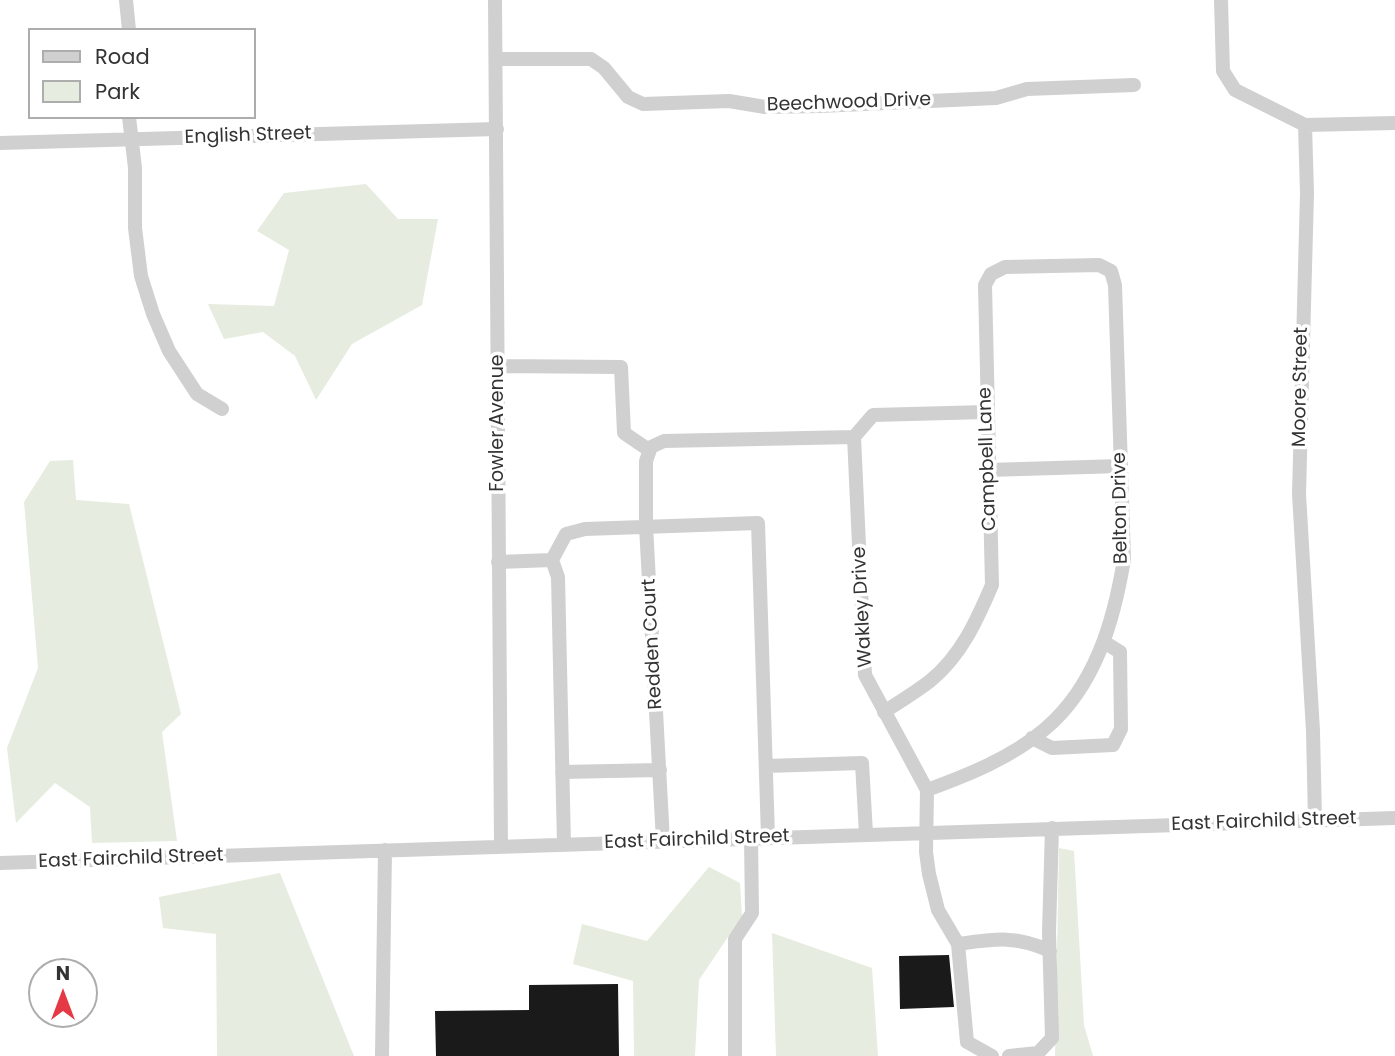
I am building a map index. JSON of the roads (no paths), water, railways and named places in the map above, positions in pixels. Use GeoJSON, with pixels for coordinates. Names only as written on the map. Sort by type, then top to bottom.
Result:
{"type":"FeatureCollection","features":[{"type":"Feature","properties":{"kind":"street"},"geometry":{"type":"LineString","coordinates":[[126,0],[129,28]]}},
{"type":"Feature","properties":{"kind":"street","name":"Fowler Avenue"},"geometry":{"type":"LineString","coordinates":[[495,0],[501,846]]}},
{"type":"Feature","properties":{"kind":"street"},"geometry":{"type":"LineString","coordinates":[[1221,0],[1223,71],[1235,90],[1305,125],[1395,123]]}},
{"type":"Feature","properties":{"kind":"street","name":"Beechwood Drive"},"geometry":{"type":"LineString","coordinates":[[497,59],[591,59],[604,68],[628,97],[643,104],[729,101],[765,107],[820,106],[996,98],[1027,89],[1134,85]]}},
{"type":"Feature","properties":{"kind":"street"},"geometry":{"type":"LineString","coordinates":[[129,119],[135,168],[136,240],[141,276],[153,314],[169,351],[197,394],[222,409]]}},
{"type":"Feature","properties":{"kind":"street","name":"Moore Street"},"geometry":{"type":"LineString","coordinates":[[1305,125],[1307,193],[1299,494],[1313,731],[1315,820]]}},
{"type":"Feature","properties":{"kind":"street","name":"English Street"},"geometry":{"type":"LineString","coordinates":[[0,143],[497,129]]}},
{"type":"Feature","properties":{"kind":"street","name":"Campbell Lane"},"geometry":{"type":"LineString","coordinates":[[884,712],[931,680],[956,654],[976,624],[992,585],[985,285],[990,274],[1005,267],[1099,265]]}},
{"type":"Feature","properties":{"kind":"street","name":"Belton Drive"},"geometry":{"type":"LineString","coordinates":[[927,790],[999,760],[1045,729],[1079,692],[1104,642],[1118,597],[1124,559],[1115,285],[1111,271],[1099,265]]}},
{"type":"Feature","properties":{"kind":"street"},"geometry":{"type":"LineString","coordinates":[[498,366],[621,367],[624,433],[650,448],[664,441],[854,437],[873,415],[986,412]]}},
{"type":"Feature","properties":{"kind":"street","name":"Wakley Drive"},"geometry":{"type":"LineString","coordinates":[[854,437],[865,675],[927,790]]}},
{"type":"Feature","properties":{"kind":"street","name":"Redden Court"},"geometry":{"type":"LineString","coordinates":[[650,448],[646,461],[646,526],[663,841]]}},
{"type":"Feature","properties":{"kind":"street"},"geometry":{"type":"LineString","coordinates":[[988,470],[1121,466]]}},
{"type":"Feature","properties":{"kind":"street"},"geometry":{"type":"LineString","coordinates":[[564,845],[558,577],[552,560],[566,534],[585,529],[646,526],[758,523],[768,837]]}},
{"type":"Feature","properties":{"kind":"street"},"geometry":{"type":"LineString","coordinates":[[498,562],[552,560]]}},
{"type":"Feature","properties":{"kind":"street"},"geometry":{"type":"LineString","coordinates":[[1032,738],[1052,748],[1113,746],[1121,729],[1120,652],[1104,642]]}},
{"type":"Feature","properties":{"kind":"street"},"geometry":{"type":"LineString","coordinates":[[766,766],[862,763],[866,834]]}},
{"type":"Feature","properties":{"kind":"street"},"geometry":{"type":"LineString","coordinates":[[562,772],[660,770]]}},
{"type":"Feature","properties":{"kind":"street"},"geometry":{"type":"LineString","coordinates":[[927,790],[929,874],[938,910],[958,944],[967,1042],[992,1056]]}},
{"type":"Feature","properties":{"kind":"street","name":"East Fairchild Street"},"geometry":{"type":"LineString","coordinates":[[0,863],[1395,818]]}},
{"type":"Feature","properties":{"kind":"street"},"geometry":{"type":"LineString","coordinates":[[1009,1056],[1038,1053],[1052,1038],[1052,828]]}},
{"type":"Feature","properties":{"kind":"street"},"geometry":{"type":"LineString","coordinates":[[735,1056],[735,939],[752,913],[751,837]]}},
{"type":"Feature","properties":{"kind":"street"},"geometry":{"type":"LineString","coordinates":[[382,1056],[385,850]]}},
{"type":"Feature","properties":{"kind":"street"},"geometry":{"type":"LineString","coordinates":[[958,944],[1022,940],[1050,951]]}}]}
